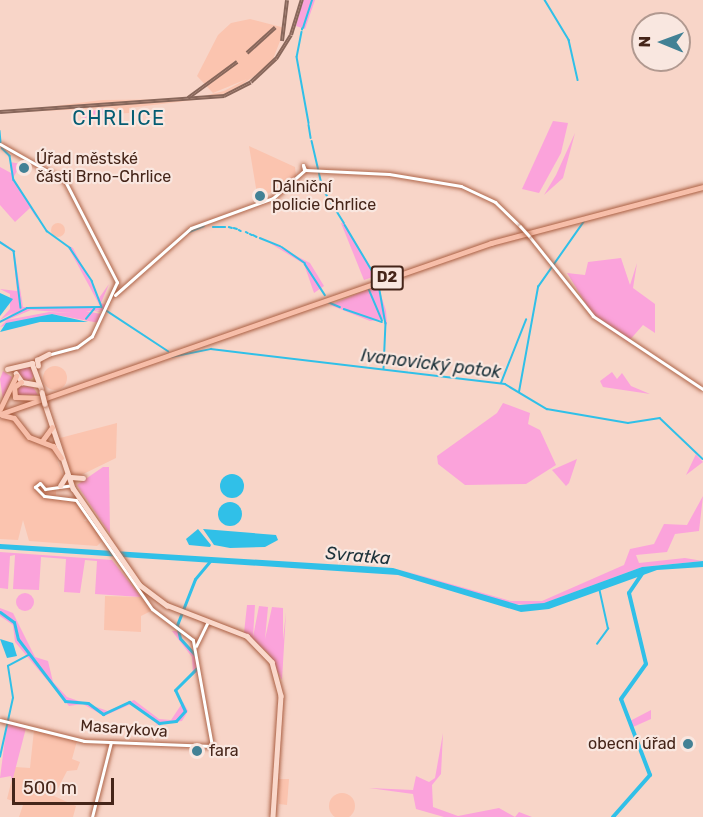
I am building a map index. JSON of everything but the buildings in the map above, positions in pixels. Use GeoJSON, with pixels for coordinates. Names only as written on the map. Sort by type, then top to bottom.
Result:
{"type":"FeatureCollection","features":[{"type":"Feature","properties":{"kind":"highway","name":"D2"},"geometry":{"type":"LineString","coordinates":[[0,413],[40,391],[490,240],[703,186]]}},
{"type":"Feature","properties":{"kind":"highway","name":"D2"},"geometry":{"type":"LineString","coordinates":[[0,413],[491,243],[703,186]]}},
{"type":"Feature","properties":{"kind":"highway"},"geometry":{"type":"LineString","coordinates":[[18,377],[14,386],[15,397],[40,391]]}},
{"type":"Feature","properties":{"kind":"highway"},"geometry":{"type":"LineString","coordinates":[[18,377],[0,413],[14,417],[34,441],[53,446],[61,458]]}},
{"type":"Feature","properties":{"kind":"highway"},"geometry":{"type":"LineString","coordinates":[[32,403],[22,411],[21,423],[32,438],[46,441],[56,439]]}},
{"type":"Feature","properties":{"kind":"highway"},"geometry":{"type":"LineString","coordinates":[[46,441],[52,427]]}},
{"type":"Feature","properties":{"kind":"highway"},"geometry":{"type":"LineString","coordinates":[[34,441],[56,439]]}},
{"type":"Feature","properties":{"kind":"main road"},"geometry":{"type":"LineString","coordinates":[[40,391],[36,362],[49,354]]}},
{"type":"Feature","properties":{"kind":"main road"},"geometry":{"type":"LineString","coordinates":[[9,369],[29,362],[36,367],[40,391],[61,458],[76,493],[111,549],[121,558],[145,590],[182,611],[255,642],[277,675],[281,702],[273,817]]}},
{"type":"Feature","properties":{"kind":"main road"},"geometry":{"type":"LineString","coordinates":[[18,366],[18,377]]}},
{"type":"Feature","properties":{"kind":"main road"},"geometry":{"type":"LineString","coordinates":[[9,369],[40,391]]}},
{"type":"Feature","properties":{"kind":"main road"},"geometry":{"type":"LineString","coordinates":[[9,369],[13,383]]}},
{"type":"Feature","properties":{"kind":"main road"},"geometry":{"type":"LineString","coordinates":[[30,383],[37,375]]}},
{"type":"Feature","properties":{"kind":"main road"},"geometry":{"type":"LineString","coordinates":[[66,471],[73,480],[83,478]]}},
{"type":"Feature","properties":{"kind":"main road"},"geometry":{"type":"LineString","coordinates":[[66,471],[61,487],[76,493]]}},
{"type":"Feature","properties":{"kind":"street"},"geometry":{"type":"LineString","coordinates":[[1,145],[27,163],[56,173],[70,188],[116,280],[115,295],[108,311],[87,341],[29,362]]}},
{"type":"Feature","properties":{"kind":"street"},"geometry":{"type":"LineString","coordinates":[[115,295],[191,228],[270,199],[304,169],[315,168],[461,186],[495,202],[520,226],[593,316],[703,388]]}},
{"type":"Feature","properties":{"kind":"street"},"geometry":{"type":"LineString","coordinates":[[36,367],[38,357]]}},
{"type":"Feature","properties":{"kind":"street"},"geometry":{"type":"LineString","coordinates":[[72,484],[61,487],[35,485],[40,492],[76,500],[152,609],[196,645],[208,621]]}},
{"type":"Feature","properties":{"kind":"street"},"geometry":{"type":"LineString","coordinates":[[40,492],[44,487]]}},
{"type":"Feature","properties":{"kind":"street","name":"Masarykova"},"geometry":{"type":"LineString","coordinates":[[0,720],[111,742],[203,748],[212,745],[196,645]]}},
{"type":"Feature","properties":{"kind":"street"},"geometry":{"type":"LineString","coordinates":[[92,817],[111,742]]}},
{"type":"Feature","properties":{"kind":"shaded area"},"geometry":{"type":"Polygon","coordinates":[[[301,0],[295,28],[277,60],[226,96],[129,108],[129,113],[111,114],[107,108],[0,113],[102,100],[191,99],[224,91],[247,79],[213,93],[197,76],[218,35],[231,23],[250,19],[285,28],[272,62],[288,38],[301,0]]]}},
{"type":"Feature","properties":{"kind":"shaded area"},"geometry":{"type":"Polygon","coordinates":[[[303,0],[315,0],[305,29],[296,26],[303,0]]]}},
{"type":"Feature","properties":{"kind":"shaded area"},"geometry":{"type":"Polygon","coordinates":[[[110,108],[111,114],[82,118],[81,113],[110,108]]]}},
{"type":"Feature","properties":{"kind":"shaded area"},"geometry":{"type":"Polygon","coordinates":[[[553,121],[568,123],[561,153],[539,193],[522,189],[553,121]]]}},
{"type":"Feature","properties":{"kind":"shaded area"},"geometry":{"type":"Polygon","coordinates":[[[575,133],[563,178],[544,195],[556,175],[575,133]]]}},
{"type":"Feature","properties":{"kind":"shaded area"},"geometry":{"type":"Polygon","coordinates":[[[249,146],[295,167],[296,176],[258,200],[249,146]]]}},
{"type":"Feature","properties":{"kind":"shaded area"},"geometry":{"type":"Polygon","coordinates":[[[10,162],[21,164],[13,178],[37,219],[30,208],[15,222],[0,205],[0,167],[11,173],[10,162]]]}},
{"type":"Feature","properties":{"kind":"shaded area"},"geometry":{"type":"Polygon","coordinates":[[[55,223],[61,223],[65,230],[61,237],[55,237],[51,233],[51,227],[55,223]]]}},
{"type":"Feature","properties":{"kind":"shaded area"},"geometry":{"type":"Polygon","coordinates":[[[341,223],[344,223],[376,276],[364,280],[341,223]]]}},
{"type":"Feature","properties":{"kind":"shaded area"},"geometry":{"type":"Polygon","coordinates":[[[260,237],[310,263],[324,286],[314,293],[304,264],[260,237]]]}},
{"type":"Feature","properties":{"kind":"shaded area"},"geometry":{"type":"Polygon","coordinates":[[[0,241],[14,250],[23,307],[100,306],[67,245],[73,248],[99,298],[109,284],[101,303],[108,306],[106,311],[95,310],[104,313],[86,311],[101,314],[99,323],[52,314],[0,327],[7,320],[0,323],[14,312],[0,320],[10,309],[10,294],[0,289],[17,291],[13,252],[0,241]],[[31,310],[7,320],[49,312],[72,313],[31,310]]]}},
{"type":"Feature","properties":{"kind":"shaded area"},"geometry":{"type":"Polygon","coordinates":[[[621,258],[630,285],[637,263],[633,288],[655,304],[655,333],[643,325],[628,342],[596,320],[567,273],[585,275],[588,262],[621,258]]]}},
{"type":"Feature","properties":{"kind":"shaded area"},"geometry":{"type":"Polygon","coordinates":[[[378,285],[386,311],[385,329],[385,319],[370,321],[330,305],[378,285]]]}},
{"type":"Feature","properties":{"kind":"shaded area"},"geometry":{"type":"Polygon","coordinates":[[[26,365],[34,373],[26,381],[18,373],[26,365]]]}},
{"type":"Feature","properties":{"kind":"shaded area"},"geometry":{"type":"Polygon","coordinates":[[[55,366],[60,367],[66,373],[66,383],[60,389],[55,390],[50,389],[44,383],[43,378],[44,373],[50,367],[55,366]]]}},
{"type":"Feature","properties":{"kind":"shaded area"},"geometry":{"type":"Polygon","coordinates":[[[3,371],[12,377],[3,400],[0,379],[3,371]]]}},
{"type":"Feature","properties":{"kind":"shaded area"},"geometry":{"type":"Polygon","coordinates":[[[612,372],[617,379],[622,373],[631,386],[650,394],[603,387],[600,381],[612,372]]]}},
{"type":"Feature","properties":{"kind":"shaded area"},"geometry":{"type":"Polygon","coordinates":[[[19,386],[33,387],[38,395],[17,395],[19,386]]]}},
{"type":"Feature","properties":{"kind":"shaded area"},"geometry":{"type":"Polygon","coordinates":[[[503,403],[530,413],[528,424],[540,430],[556,465],[526,484],[465,485],[438,464],[437,456],[497,413],[503,403]]]}},
{"type":"Feature","properties":{"kind":"shaded area"},"geometry":{"type":"Polygon","coordinates":[[[0,419],[14,420],[27,439],[54,451],[64,479],[56,485],[56,499],[76,501],[87,517],[84,521],[90,520],[102,541],[97,546],[29,541],[23,520],[18,540],[0,539],[0,419]]]}},
{"type":"Feature","properties":{"kind":"shaded area"},"geometry":{"type":"Polygon","coordinates":[[[117,423],[116,458],[73,479],[60,438],[117,423]]]}},
{"type":"Feature","properties":{"kind":"shaded area"},"geometry":{"type":"Polygon","coordinates":[[[696,454],[703,462],[686,475],[696,454]]]}},
{"type":"Feature","properties":{"kind":"shaded area"},"geometry":{"type":"Polygon","coordinates":[[[577,459],[569,483],[566,486],[552,470],[577,459]]]}},
{"type":"Feature","properties":{"kind":"shaded area"},"geometry":{"type":"Polygon","coordinates":[[[103,467],[109,467],[110,534],[77,485],[103,467]]]}},
{"type":"Feature","properties":{"kind":"shaded area"},"geometry":{"type":"Polygon","coordinates":[[[703,496],[699,531],[675,534],[667,552],[636,555],[639,563],[685,558],[703,561],[642,567],[539,605],[511,604],[398,569],[511,601],[542,601],[624,565],[630,549],[654,544],[664,524],[687,525],[703,496]]]}},
{"type":"Feature","properties":{"kind":"shaded area"},"geometry":{"type":"Polygon","coordinates":[[[0,552],[112,560],[141,597],[95,594],[97,561],[85,560],[80,593],[64,592],[66,559],[41,557],[39,590],[13,589],[15,555],[10,556],[8,589],[0,588],[0,552]]]}},
{"type":"Feature","properties":{"kind":"shaded area"},"geometry":{"type":"Polygon","coordinates":[[[21,593],[29,593],[34,598],[32,609],[21,611],[16,606],[16,598],[21,593]]]}},
{"type":"Feature","properties":{"kind":"shaded area"},"geometry":{"type":"Polygon","coordinates":[[[105,596],[142,597],[151,611],[141,616],[141,632],[104,630],[105,596]]]}},
{"type":"Feature","properties":{"kind":"shaded area"},"geometry":{"type":"Polygon","coordinates":[[[247,605],[255,605],[253,637],[259,606],[268,607],[265,639],[272,607],[283,608],[283,640],[286,612],[282,680],[268,653],[244,633],[247,605]]]}},
{"type":"Feature","properties":{"kind":"shaded area"},"geometry":{"type":"Polygon","coordinates":[[[0,608],[13,613],[35,657],[48,661],[53,682],[67,697],[108,711],[134,700],[159,719],[171,720],[183,702],[188,711],[182,721],[157,725],[152,716],[131,704],[104,716],[83,704],[69,706],[15,642],[13,625],[0,616],[0,608]]]}},
{"type":"Feature","properties":{"kind":"shaded area"},"geometry":{"type":"Polygon","coordinates":[[[172,631],[181,631],[180,638],[196,654],[199,673],[193,673],[192,657],[172,631]]]}},
{"type":"Feature","properties":{"kind":"shaded area"},"geometry":{"type":"Polygon","coordinates":[[[651,710],[651,719],[633,727],[630,721],[651,710]]]}},
{"type":"Feature","properties":{"kind":"shaded area"},"geometry":{"type":"Polygon","coordinates":[[[7,723],[26,728],[12,782],[11,776],[0,778],[7,723]]]}},
{"type":"Feature","properties":{"kind":"shaded area"},"geometry":{"type":"Polygon","coordinates":[[[34,730],[77,741],[72,759],[80,762],[77,770],[67,771],[54,796],[76,806],[73,817],[19,817],[23,805],[7,799],[15,767],[30,768],[34,730]]]}},
{"type":"Feature","properties":{"kind":"shaded area"},"geometry":{"type":"Polygon","coordinates":[[[443,733],[441,774],[432,785],[433,807],[458,816],[499,808],[515,817],[444,817],[416,809],[413,794],[369,788],[413,790],[416,776],[429,782],[435,778],[443,733]]]}},
{"type":"Feature","properties":{"kind":"shaded area"},"geometry":{"type":"Polygon","coordinates":[[[278,779],[289,779],[287,805],[279,804],[278,779]]]}},
{"type":"Feature","properties":{"kind":"shaded area"},"geometry":{"type":"Polygon","coordinates":[[[342,793],[351,797],[355,806],[351,815],[342,819],[333,815],[329,806],[333,797],[342,793]]]}},
{"type":"Feature","properties":{"kind":"shaded area"},"geometry":{"type":"Polygon","coordinates":[[[519,812],[532,817],[515,817],[519,812]]]}},
{"type":"Feature","properties":{"kind":"water"},"geometry":{"type":"Polygon","coordinates":[[[0,293],[13,299],[0,316],[0,293]]]}},
{"type":"Feature","properties":{"kind":"water"},"geometry":{"type":"Polygon","coordinates":[[[52,314],[88,322],[40,322],[0,332],[6,323],[52,314]]]}},
{"type":"Feature","properties":{"kind":"water"},"geometry":{"type":"Polygon","coordinates":[[[232,474],[240,478],[244,486],[240,494],[232,498],[224,494],[220,486],[224,478],[232,474]]]}},
{"type":"Feature","properties":{"kind":"water"},"geometry":{"type":"Polygon","coordinates":[[[230,502],[238,506],[242,514],[238,522],[230,526],[222,522],[218,514],[222,506],[230,502]]]}},
{"type":"Feature","properties":{"kind":"water"},"geometry":{"type":"Polygon","coordinates":[[[198,529],[211,545],[210,547],[189,545],[186,539],[198,529]]]}},
{"type":"Feature","properties":{"kind":"water"},"geometry":{"type":"Polygon","coordinates":[[[203,529],[276,535],[278,540],[265,547],[230,548],[214,545],[203,529]]]}},
{"type":"Feature","properties":{"kind":"water"},"geometry":{"type":"Polygon","coordinates":[[[0,544],[393,568],[519,605],[544,603],[642,567],[703,561],[703,567],[657,570],[549,609],[521,612],[398,575],[0,549],[0,544]]]}},
{"type":"Feature","properties":{"kind":"water"},"geometry":{"type":"Polygon","coordinates":[[[0,639],[13,643],[17,656],[7,658],[0,639]]]}},
{"type":"Feature","properties":{"kind":"waterway"},"geometry":{"type":"LineString","coordinates":[[303,28],[312,0]]}},
{"type":"Feature","properties":{"kind":"waterway"},"geometry":{"type":"LineString","coordinates":[[545,0],[569,40],[578,80]]}},
{"type":"Feature","properties":{"kind":"waterway"},"geometry":{"type":"LineString","coordinates":[[302,32],[297,57],[309,123]]}},
{"type":"Feature","properties":{"kind":"waterway"},"geometry":{"type":"LineString","coordinates":[[309,125],[311,138]]}},
{"type":"Feature","properties":{"kind":"waterway"},"geometry":{"type":"LineString","coordinates":[[0,131],[1,142]]}},
{"type":"Feature","properties":{"kind":"waterway"},"geometry":{"type":"LineString","coordinates":[[312,141],[323,189],[344,223]]}},
{"type":"Feature","properties":{"kind":"waterway"},"geometry":{"type":"LineString","coordinates":[[2,148],[10,156],[14,180],[47,231],[70,248],[92,281],[102,307]]}},
{"type":"Feature","properties":{"kind":"waterway"},"geometry":{"type":"LineString","coordinates":[[519,392],[538,287],[585,220]]}},
{"type":"Feature","properties":{"kind":"waterway"},"geometry":{"type":"LineString","coordinates":[[345,225],[376,277]]}},
{"type":"Feature","properties":{"kind":"waterway"},"geometry":{"type":"LineString","coordinates":[[187,233],[204,226]]}},
{"type":"Feature","properties":{"kind":"waterway"},"geometry":{"type":"LineString","coordinates":[[220,227],[225,227]]}},
{"type":"Feature","properties":{"kind":"waterway"},"geometry":{"type":"LineString","coordinates":[[253,235],[257,237]]}},
{"type":"Feature","properties":{"kind":"waterway"},"geometry":{"type":"LineString","coordinates":[[260,238],[280,246]]}},
{"type":"Feature","properties":{"kind":"waterway"},"geometry":{"type":"LineString","coordinates":[[0,242],[14,251],[21,308]]}},
{"type":"Feature","properties":{"kind":"waterway"},"geometry":{"type":"LineString","coordinates":[[282,247],[305,263]]}},
{"type":"Feature","properties":{"kind":"waterway"},"geometry":{"type":"LineString","coordinates":[[305,264],[325,295]]}},
{"type":"Feature","properties":{"kind":"waterway"},"geometry":{"type":"LineString","coordinates":[[379,285],[386,323],[384,369]]}},
{"type":"Feature","properties":{"kind":"waterway"},"geometry":{"type":"LineString","coordinates":[[369,289],[382,320]]}},
{"type":"Feature","properties":{"kind":"waterway"},"geometry":{"type":"LineString","coordinates":[[328,302],[340,307]]}},
{"type":"Feature","properties":{"kind":"waterway","name":"Ivanovický potok"},"geometry":{"type":"LineString","coordinates":[[0,322],[27,308],[100,307]]}},
{"type":"Feature","properties":{"kind":"waterway"},"geometry":{"type":"LineString","coordinates":[[86,319],[94,309]]}},
{"type":"Feature","properties":{"kind":"waterway","name":"Ivanovický potok"},"geometry":{"type":"LineString","coordinates":[[104,309],[168,351]]}},
{"type":"Feature","properties":{"kind":"waterway"},"geometry":{"type":"LineString","coordinates":[[344,309],[382,322]]}},
{"type":"Feature","properties":{"kind":"waterway"},"geometry":{"type":"LineString","coordinates":[[501,383],[526,320]]}},
{"type":"Feature","properties":{"kind":"waterway","name":"Ivanovický potok"},"geometry":{"type":"LineString","coordinates":[[171,357],[211,349],[505,384],[547,409],[628,423],[660,418],[703,459]]}},
{"type":"Feature","properties":{"kind":"waterway"},"geometry":{"type":"LineString","coordinates":[[196,656],[180,638],[177,625],[195,579],[212,559]]}},
{"type":"Feature","properties":{"kind":"waterway"},"geometry":{"type":"LineString","coordinates":[[613,817],[650,775],[621,699],[646,664],[629,593],[643,572]]}},
{"type":"Feature","properties":{"kind":"waterway"},"geometry":{"type":"LineString","coordinates":[[597,644],[608,629],[599,588]]}},
{"type":"Feature","properties":{"kind":"waterway"},"geometry":{"type":"LineString","coordinates":[[0,612],[14,622],[18,639],[65,701],[88,703],[103,714],[129,702],[159,723],[176,721],[185,711],[175,690],[197,668]]}},
{"type":"Feature","properties":{"kind":"waterway"},"geometry":{"type":"LineString","coordinates":[[0,757],[13,698],[8,666],[29,655]]}},
{"type":"Feature","properties":{"kind":"railway"},"geometry":{"type":"LineString","coordinates":[[282,41],[287,0]]}},
{"type":"Feature","properties":{"kind":"railway"},"geometry":{"type":"LineString","coordinates":[[0,112],[224,96],[251,82],[276,59],[291,35],[302,0]]}},
{"type":"Feature","properties":{"kind":"railway"},"geometry":{"type":"LineString","coordinates":[[247,53],[275,28]]}},
{"type":"Feature","properties":{"kind":"railway"},"geometry":{"type":"LineString","coordinates":[[188,98],[237,62]]}},
{"type":"Feature","properties":{"kind":"place","name":"Úřad městské části Brno-Chrlice"},"geometry":{"type":"Point","coordinates":[24,168]}},
{"type":"Feature","properties":{"kind":"place","name":"Dálniční policie Chrlice"},"geometry":{"type":"Point","coordinates":[260,196]}},
{"type":"Feature","properties":{"kind":"place","name":"obecní úřad"},"geometry":{"type":"Point","coordinates":[688,744]}},
{"type":"Feature","properties":{"kind":"place","name":"fara"},"geometry":{"type":"Point","coordinates":[197,751]}},
{"type":"Feature","properties":{"kind":"district","name":"CHRLICE"},"geometry":{"type":"Point","coordinates":[119,118]}},
{"type":"Feature","properties":{"kind":"water label","name":"Svratka"},"geometry":{"type":"Point","coordinates":[358,556]}}]}
